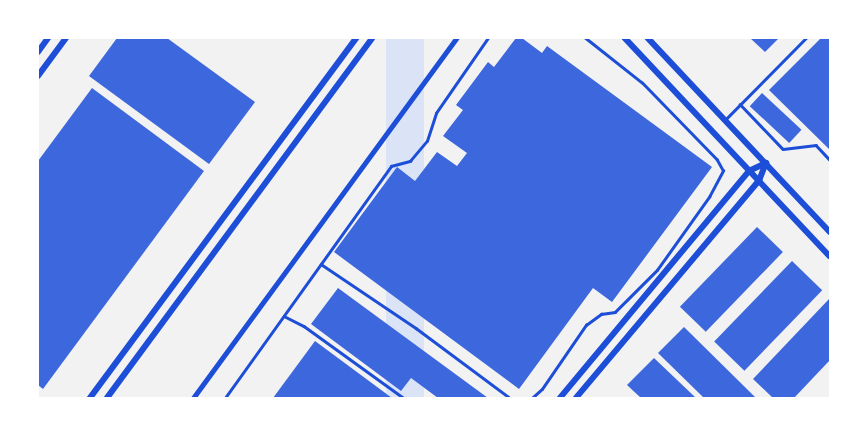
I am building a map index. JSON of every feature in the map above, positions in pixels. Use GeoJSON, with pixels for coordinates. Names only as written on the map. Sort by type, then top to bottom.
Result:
{"type":"FeatureCollection","features":[{"type":"Feature","properties":{"kind":"street"},"geometry":{"type":"LineString","coordinates":[[38,52],[48,38]]}},
{"type":"Feature","properties":{"kind":"street"},"geometry":{"type":"LineString","coordinates":[[38,76],[66,38]]}},
{"type":"Feature","properties":{"kind":"street"},"geometry":{"type":"LineString","coordinates":[[90,398],[356,38]]}},
{"type":"Feature","properties":{"kind":"street"},"geometry":{"type":"LineString","coordinates":[[107,398],[372,38]]}},
{"type":"Feature","properties":{"kind":"street"},"geometry":{"type":"LineString","coordinates":[[193,398],[456,38]]}},
{"type":"Feature","properties":{"kind":"street"},"geometry":{"type":"LineString","coordinates":[[625,38],[830,256]]}},
{"type":"Feature","properties":{"kind":"street"},"geometry":{"type":"LineString","coordinates":[[648,38],[830,232]]}},
{"type":"Feature","properties":{"kind":"street"},"geometry":{"type":"LineString","coordinates":[[560,398],[749,171],[766,163]]}},
{"type":"Feature","properties":{"kind":"street"},"geometry":{"type":"LineString","coordinates":[[576,398],[759,181],[766,163]]}},
{"type":"Feature","properties":{"kind":"lane"},"geometry":{"type":"LineString","coordinates":[[225,398],[392,166],[410,161],[427,141],[436,113],[488,38]]}},
{"type":"Feature","properties":{"kind":"lane"},"geometry":{"type":"LineString","coordinates":[[532,398],[542,388],[586,325],[601,314],[615,312],[657,270],[709,197],[723,171],[717,160],[642,83],[585,38]]}},
{"type":"Feature","properties":{"kind":"lane"},"geometry":{"type":"LineString","coordinates":[[725,120],[806,38]]}},
{"type":"Feature","properties":{"kind":"lane"},"geometry":{"type":"LineString","coordinates":[[740,104],[783,149],[816,145],[830,160]]}},
{"type":"Feature","properties":{"kind":"lane"},"geometry":{"type":"LineString","coordinates":[[321,264],[416,328],[510,398]]}},
{"type":"Feature","properties":{"kind":"lane"},"geometry":{"type":"LineString","coordinates":[[284,315],[304,326],[404,398]]}},
{"type":"Feature","properties":{"kind":"shaded area"},"geometry":{"type":"Polygon","coordinates":[[[386,38],[424,38],[424,398],[386,398],[386,38]]]}},
{"type":"Feature","properties":{"kind":"building"},"geometry":{"type":"Polygon","coordinates":[[[117,38],[167,38],[255,102],[209,164],[89,76],[117,38]]]}},
{"type":"Feature","properties":{"kind":"building"},"geometry":{"type":"Polygon","coordinates":[[[516,38],[522,38],[542,53],[547,46],[712,167],[612,302],[593,288],[519,389],[334,252],[397,167],[415,181],[437,152],[457,166],[467,153],[443,136],[463,110],[456,105],[488,62],[494,67],[516,38]]]}},
{"type":"Feature","properties":{"kind":"building"},"geometry":{"type":"Polygon","coordinates":[[[750,38],[779,38],[765,52],[750,38]]]}},
{"type":"Feature","properties":{"kind":"building"},"geometry":{"type":"Polygon","coordinates":[[[821,38],[830,38],[830,150],[769,90],[821,38]]]}},
{"type":"Feature","properties":{"kind":"building"},"geometry":{"type":"Polygon","coordinates":[[[92,88],[204,171],[43,389],[38,385],[38,161],[92,88]]]}},
{"type":"Feature","properties":{"kind":"building"},"geometry":{"type":"Polygon","coordinates":[[[762,93],[801,130],[789,143],[750,106],[762,93]]]}},
{"type":"Feature","properties":{"kind":"building"},"geometry":{"type":"Polygon","coordinates":[[[757,227],[783,252],[706,332],[680,307],[757,227]]]}},
{"type":"Feature","properties":{"kind":"building"},"geometry":{"type":"Polygon","coordinates":[[[792,261],[822,290],[744,371],[714,342],[792,261]]]}},
{"type":"Feature","properties":{"kind":"building"},"geometry":{"type":"Polygon","coordinates":[[[338,288],[488,398],[438,398],[411,378],[401,391],[311,324],[338,288]]]}},
{"type":"Feature","properties":{"kind":"building"},"geometry":{"type":"Polygon","coordinates":[[[830,298],[830,360],[794,398],[773,398],[753,379],[830,298]]]}},
{"type":"Feature","properties":{"kind":"building"},"geometry":{"type":"Polygon","coordinates":[[[684,327],[756,398],[704,398],[658,353],[684,327]]]}},
{"type":"Feature","properties":{"kind":"building"},"geometry":{"type":"Polygon","coordinates":[[[315,341],[392,398],[273,398],[315,341]]]}},
{"type":"Feature","properties":{"kind":"building"},"geometry":{"type":"Polygon","coordinates":[[[654,358],[696,398],[641,398],[627,385],[654,358]]]}}]}
